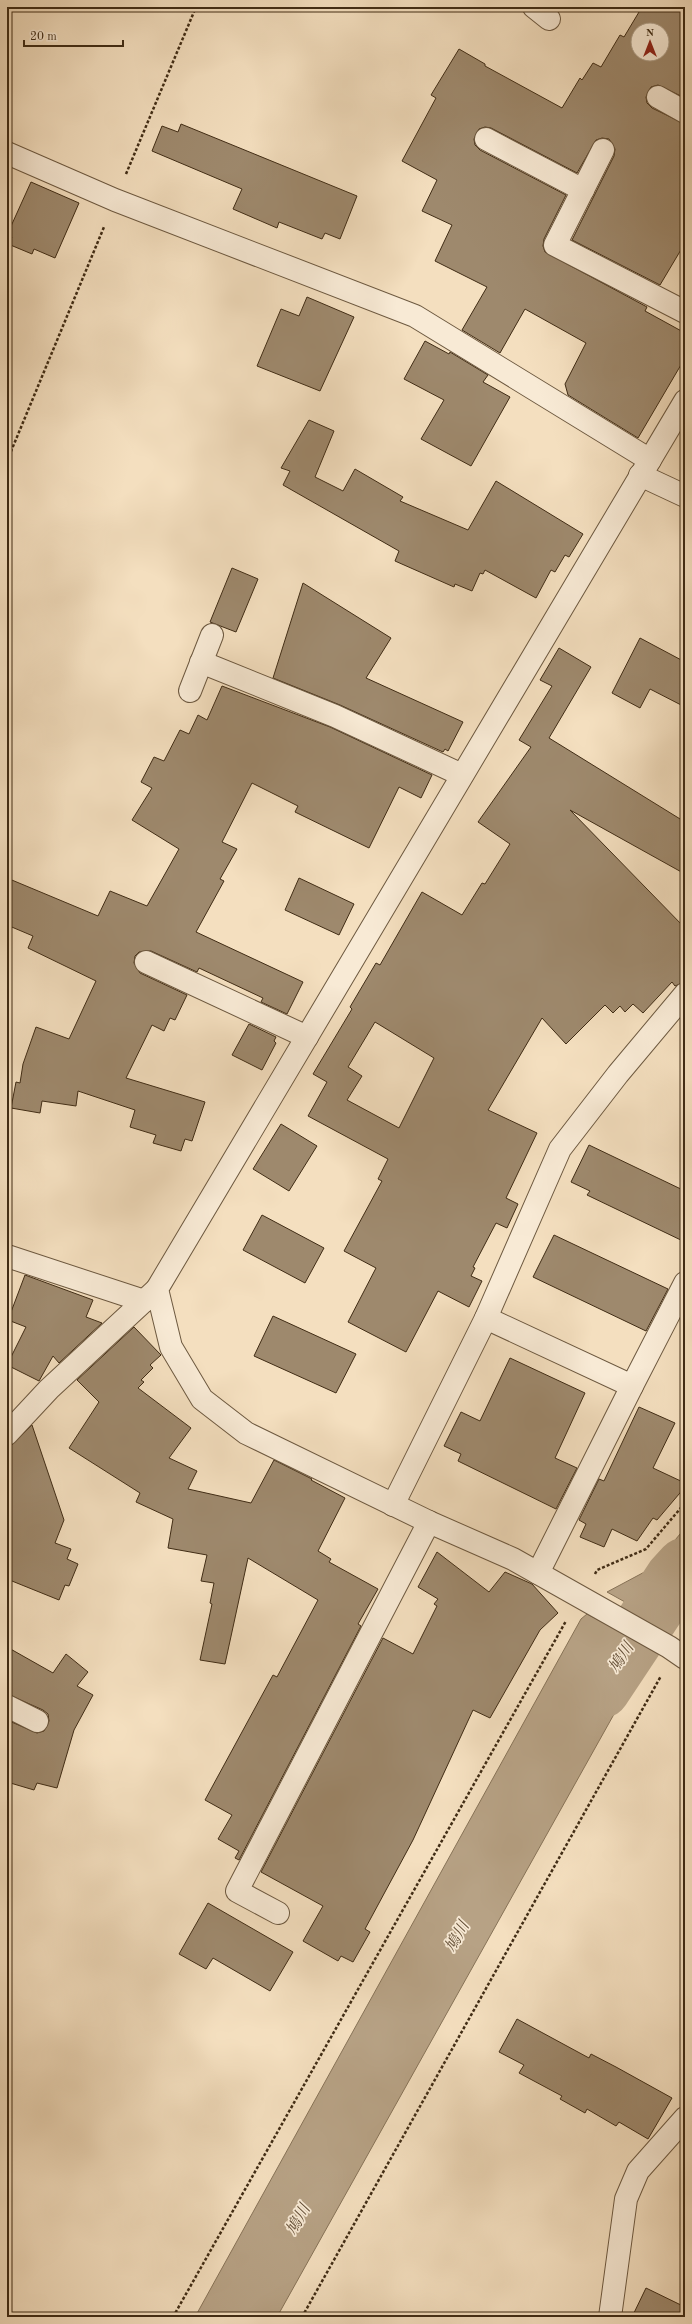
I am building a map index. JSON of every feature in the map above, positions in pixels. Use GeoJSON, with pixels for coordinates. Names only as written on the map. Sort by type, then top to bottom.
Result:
{"type":"FeatureCollection","features":[{"type":"Feature","properties":{"kind":"street"},"geometry":{"type":"LineString","coordinates":[[658,97],[685,112]]}},
{"type":"Feature","properties":{"kind":"street"},"geometry":{"type":"LineString","coordinates":[[486,139],[583,190]]}},
{"type":"Feature","properties":{"kind":"street"},"geometry":{"type":"LineString","coordinates":[[604,150],[555,245],[685,312]]}},
{"type":"Feature","properties":{"kind":"street"},"geometry":{"type":"LineString","coordinates":[[7,153],[115,200],[415,316],[685,496]]}},
{"type":"Feature","properties":{"kind":"street"},"geometry":{"type":"LineString","coordinates":[[7,1434],[49,1389],[150,1295],[307,1037],[685,401]]}},
{"type":"Feature","properties":{"kind":"street"},"geometry":{"type":"LineString","coordinates":[[190,691],[212,635]]}},
{"type":"Feature","properties":{"kind":"street"},"geometry":{"type":"LineString","coordinates":[[202,662],[335,716],[462,775]]}},
{"type":"Feature","properties":{"kind":"street"},"geometry":{"type":"LineString","coordinates":[[146,962],[307,1037]]}},
{"type":"Feature","properties":{"kind":"street"},"geometry":{"type":"LineString","coordinates":[[393,1505],[486,1318],[560,1149],[618,1074],[685,994]]}},
{"type":"Feature","properties":{"kind":"street"},"geometry":{"type":"LineString","coordinates":[[7,1256],[150,1295]]}},
{"type":"Feature","properties":{"kind":"street"},"geometry":{"type":"LineString","coordinates":[[538,1573],[685,1283]]}},
{"type":"Feature","properties":{"kind":"street"},"geometry":{"type":"LineString","coordinates":[[150,1295],[171,1347],[202,1400],[246,1433],[429,1522],[513,1559],[584,1598],[676,1652]]}},
{"type":"Feature","properties":{"kind":"street"},"geometry":{"type":"LineString","coordinates":[[486,1318],[632,1386]]}},
{"type":"Feature","properties":{"kind":"street"},"geometry":{"type":"LineString","coordinates":[[278,1913],[237,1891],[429,1522]]}},
{"type":"Feature","properties":{"kind":"street"},"geometry":{"type":"LineString","coordinates":[[7,1706],[37,1721]]}},
{"type":"Feature","properties":{"kind":"street"},"geometry":{"type":"LineString","coordinates":[[610,2317],[626,2199],[638,2171],[685,2118]]}},
{"type":"Feature","properties":{"kind":"path"},"geometry":{"type":"LineString","coordinates":[[7,461],[196,7]]}},
{"type":"Feature","properties":{"kind":"path"},"geometry":{"type":"LineString","coordinates":[[173,2317],[584,1598],[597,1570],[646,1549],[685,1503]]}},
{"type":"Feature","properties":{"kind":"path"},"geometry":{"type":"LineString","coordinates":[[302,2317],[676,1652]]}},
{"type":"Feature","properties":{"kind":"water"},"geometry":{"type":"Polygon","coordinates":[[[685,1528],[685,1587],[661,1622],[607,1592],[652,1568],[685,1528]]]}},
{"type":"Feature","properties":{"kind":"water"},"geometry":{"type":"Polygon","coordinates":[[[587,1614],[651,1648],[277,2317],[195,2317],[581,1619],[587,1614]]]}},
{"type":"Feature","properties":{"kind":"building"},"geometry":{"type":"Polygon","coordinates":[[[642,7],[685,7],[685,98],[658,85],[651,87],[646,97],[647,103],[652,108],[685,124],[685,243],[660,285],[572,240],[614,156],[615,149],[609,139],[602,138],[596,140],[577,173],[491,128],[485,127],[479,129],[474,139],[475,145],[480,150],[566,195],[544,239],[543,246],[545,252],[647,307],[645,311],[685,333],[685,358],[638,438],[568,395],[565,384],[586,343],[525,309],[500,353],[462,330],[487,287],[435,261],[452,225],[422,211],[437,180],[402,161],[436,98],[431,95],[459,49],[485,64],[485,66],[562,108],[580,78],[582,80],[593,63],[601,67],[620,35],[624,37],[630,27],[630,62],[670,62],[670,22],[633,22],[642,7]]]}},
{"type":"Feature","properties":{"kind":"building"},"geometry":{"type":"Polygon","coordinates":[[[181,124],[357,196],[340,239],[325,233],[322,239],[279,222],[277,228],[233,209],[242,189],[152,151],[162,126],[178,132],[181,124]]]}},
{"type":"Feature","properties":{"kind":"building"},"geometry":{"type":"Polygon","coordinates":[[[31,182],[79,203],[55,258],[34,249],[32,254],[8,244],[12,237],[7,235],[31,182]]]}},
{"type":"Feature","properties":{"kind":"building"},"geometry":{"type":"Polygon","coordinates":[[[307,297],[354,317],[320,391],[257,366],[281,309],[299,316],[307,297]]]}},
{"type":"Feature","properties":{"kind":"building"},"geometry":{"type":"Polygon","coordinates":[[[425,341],[449,354],[450,352],[488,375],[483,382],[510,397],[471,466],[421,439],[444,400],[404,379],[425,341]]]}},
{"type":"Feature","properties":{"kind":"building"},"geometry":{"type":"Polygon","coordinates":[[[309,420],[334,431],[315,477],[343,491],[355,469],[403,497],[400,501],[468,530],[496,481],[583,534],[569,557],[565,555],[555,572],[551,570],[536,598],[485,570],[483,574],[480,573],[472,591],[455,584],[454,587],[395,561],[399,551],[283,485],[290,471],[281,468],[309,420]]]}},
{"type":"Feature","properties":{"kind":"building"},"geometry":{"type":"Polygon","coordinates":[[[232,568],[258,579],[236,632],[210,622],[232,568]]]}},
{"type":"Feature","properties":{"kind":"building"},"geometry":{"type":"Polygon","coordinates":[[[303,583],[391,638],[366,678],[463,722],[448,751],[445,749],[443,752],[340,705],[273,678],[303,583]]]}},
{"type":"Feature","properties":{"kind":"building"},"geometry":{"type":"Polygon","coordinates":[[[640,638],[685,662],[685,707],[650,689],[640,708],[612,693],[640,638]]]}},
{"type":"Feature","properties":{"kind":"building"},"geometry":{"type":"Polygon","coordinates":[[[559,648],[591,667],[549,738],[685,822],[685,874],[570,810],[685,928],[685,982],[675,986],[672,982],[643,1013],[633,1004],[625,1012],[620,1006],[613,1013],[605,1005],[566,1044],[542,1018],[488,1110],[537,1133],[506,1198],[518,1204],[507,1228],[496,1223],[473,1267],[475,1268],[471,1276],[482,1281],[469,1307],[438,1291],[406,1352],[348,1322],[376,1268],[344,1251],[382,1181],[378,1179],[388,1159],[308,1116],[327,1082],[313,1074],[352,1009],[350,1007],[376,963],[380,965],[422,892],[462,915],[482,883],[485,884],[510,844],[478,822],[531,747],[519,740],[552,686],[540,680],[559,648]],[[375,1022],[348,1067],[362,1076],[347,1100],[399,1128],[434,1058],[375,1022]]]}},
{"type":"Feature","properties":{"kind":"building"},"geometry":{"type":"Polygon","coordinates":[[[222,686],[330,727],[432,775],[421,798],[399,787],[369,848],[295,812],[298,806],[252,783],[222,842],[237,849],[220,879],[224,881],[196,932],[303,982],[287,1014],[261,1002],[263,998],[199,968],[197,972],[151,951],[139,952],[135,956],[134,963],[140,973],[187,995],[175,1020],[170,1018],[164,1031],[152,1025],[126,1078],[205,1102],[192,1141],[185,1139],[181,1151],[153,1143],[156,1135],[130,1127],[135,1110],[78,1091],[76,1106],[42,1101],[40,1113],[11,1108],[16,1082],[20,1083],[23,1064],[36,1027],[69,1039],[96,981],[28,948],[33,936],[7,925],[7,878],[98,916],[110,891],[147,906],[179,849],[132,820],[152,788],[141,782],[154,757],[164,761],[180,730],[189,734],[198,715],[207,720],[222,686]]]}},
{"type":"Feature","properties":{"kind":"building"},"geometry":{"type":"Polygon","coordinates":[[[299,878],[354,904],[339,935],[285,910],[299,878]]]}},
{"type":"Feature","properties":{"kind":"building"},"geometry":{"type":"Polygon","coordinates":[[[249,1024],[276,1037],[274,1041],[276,1043],[262,1070],[232,1055],[249,1024]]]}},
{"type":"Feature","properties":{"kind":"building"},"geometry":{"type":"Polygon","coordinates":[[[281,1124],[317,1146],[289,1191],[253,1169],[281,1124]]]}},
{"type":"Feature","properties":{"kind":"building"},"geometry":{"type":"Polygon","coordinates":[[[589,1145],[685,1191],[685,1242],[587,1195],[590,1191],[571,1182],[589,1145]]]}},
{"type":"Feature","properties":{"kind":"building"},"geometry":{"type":"Polygon","coordinates":[[[262,1215],[324,1248],[305,1283],[243,1250],[262,1215]]]}},
{"type":"Feature","properties":{"kind":"building"},"geometry":{"type":"Polygon","coordinates":[[[554,1235],[668,1289],[646,1331],[533,1277],[554,1235]]]}},
{"type":"Feature","properties":{"kind":"building"},"geometry":{"type":"Polygon","coordinates":[[[25,1275],[93,1300],[86,1317],[102,1323],[59,1363],[53,1356],[39,1381],[7,1365],[26,1327],[8,1320],[25,1275]]]}},
{"type":"Feature","properties":{"kind":"building"},"geometry":{"type":"Polygon","coordinates":[[[273,1316],[356,1354],[336,1393],[254,1356],[273,1316]]]}},
{"type":"Feature","properties":{"kind":"building"},"geometry":{"type":"Polygon","coordinates":[[[134,1327],[161,1355],[150,1365],[153,1368],[141,1380],[144,1382],[138,1388],[191,1428],[169,1458],[197,1471],[188,1489],[251,1503],[274,1460],[312,1479],[311,1480],[345,1498],[318,1551],[331,1559],[329,1562],[378,1589],[358,1624],[361,1626],[239,1860],[235,1858],[239,1851],[218,1839],[232,1815],[205,1800],[273,1675],[277,1677],[318,1600],[248,1558],[225,1664],[200,1660],[212,1604],[210,1603],[214,1583],[201,1581],[207,1555],[168,1548],[173,1519],[136,1502],[140,1493],[69,1448],[99,1402],[77,1380],[134,1327]]]}},
{"type":"Feature","properties":{"kind":"building"},"geometry":{"type":"Polygon","coordinates":[[[510,1358],[585,1393],[555,1458],[577,1468],[556,1509],[458,1461],[461,1454],[444,1446],[461,1412],[480,1421],[510,1358]]]}},
{"type":"Feature","properties":{"kind":"building"},"geometry":{"type":"Polygon","coordinates":[[[639,1407],[675,1423],[653,1468],[685,1483],[685,1487],[657,1520],[653,1518],[637,1541],[612,1529],[604,1547],[580,1537],[586,1524],[579,1520],[599,1479],[604,1481],[639,1407]]]}},
{"type":"Feature","properties":{"kind":"building"},"geometry":{"type":"Polygon","coordinates":[[[32,1425],[64,1520],[55,1543],[71,1549],[67,1559],[78,1564],[69,1586],[65,1585],[59,1600],[7,1579],[7,1450],[32,1425]]]}},
{"type":"Feature","properties":{"kind":"building"},"geometry":{"type":"Polygon","coordinates":[[[437,1552],[489,1592],[505,1572],[532,1584],[558,1613],[540,1630],[490,1718],[473,1710],[413,1840],[365,1929],[370,1932],[353,1962],[341,1956],[338,1961],[303,1941],[323,1906],[261,1872],[383,1638],[413,1654],[437,1606],[434,1604],[438,1599],[418,1587],[437,1552]]]}},
{"type":"Feature","properties":{"kind":"building"},"geometry":{"type":"Polygon","coordinates":[[[7,1647],[53,1673],[66,1654],[88,1672],[77,1686],[93,1695],[74,1730],[57,1788],[37,1783],[34,1790],[7,1782],[7,1720],[37,1733],[44,1731],[49,1721],[48,1714],[43,1710],[7,1694],[7,1647]]]}},
{"type":"Feature","properties":{"kind":"building"},"geometry":{"type":"Polygon","coordinates":[[[208,1903],[293,1952],[270,1991],[213,1958],[206,1969],[179,1954],[208,1903]]]}},
{"type":"Feature","properties":{"kind":"building"},"geometry":{"type":"Polygon","coordinates":[[[517,2019],[589,2058],[591,2054],[672,2098],[648,2139],[619,2122],[616,2126],[587,2109],[585,2113],[560,2099],[562,2096],[519,2073],[524,2065],[499,2052],[517,2019]]]}},
{"type":"Feature","properties":{"kind":"building"},"geometry":{"type":"Polygon","coordinates":[[[646,2288],[685,2307],[685,2317],[632,2317],[646,2288]]]}},
{"type":"Feature","properties":{"kind":"waterway","name":"鳩川"},"geometry":{"type":"LineString","coordinates":[[601,1689],[674,1579],[685,1567]]}}]}
